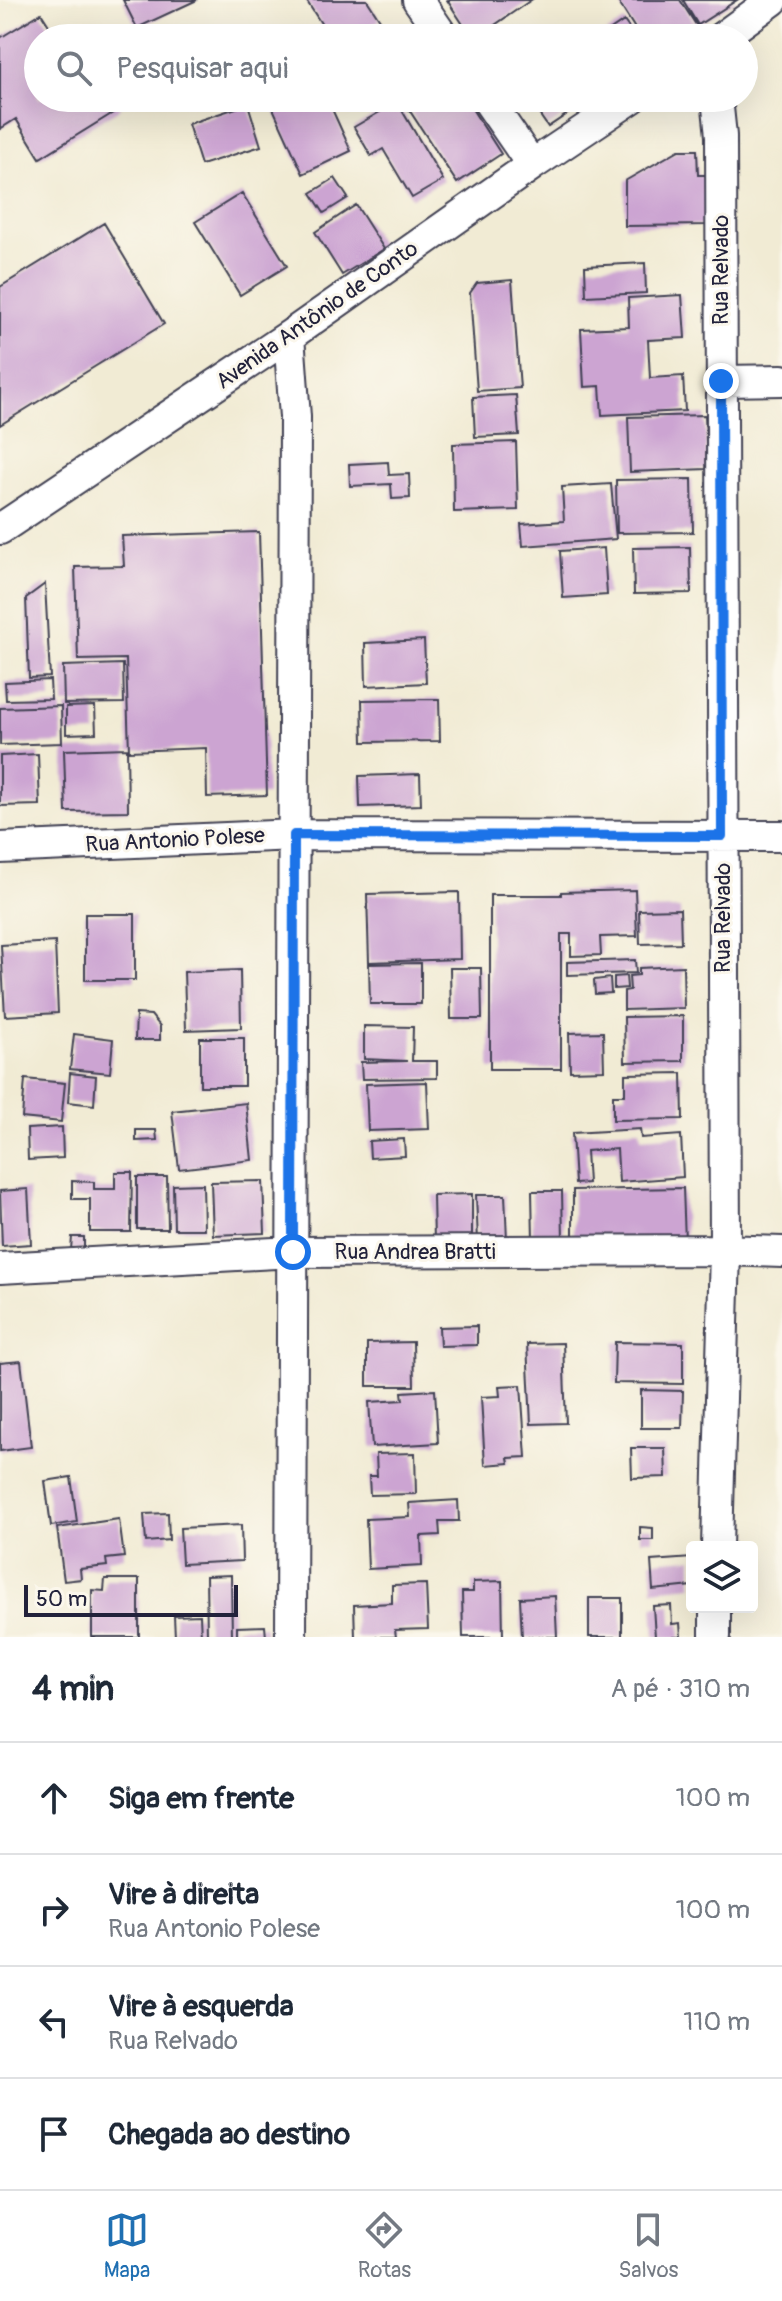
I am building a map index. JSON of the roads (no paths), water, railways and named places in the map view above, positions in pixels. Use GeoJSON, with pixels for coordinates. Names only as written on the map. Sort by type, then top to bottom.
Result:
{"type":"FeatureCollection","features":[{"type":"Feature","properties":{"kind":"street"},"geometry":{"type":"LineString","coordinates":[[418,0],[434,24]]}},
{"type":"Feature","properties":{"kind":"street"},"geometry":{"type":"LineString","coordinates":[[740,24],[773,0]]}},
{"type":"Feature","properties":{"kind":"street"},"geometry":{"type":"LineString","coordinates":[[496,112],[532,165]]}},
{"type":"Feature","properties":{"kind":"street","name":"Avenida Antônio de Conto"},"geometry":{"type":"LineString","coordinates":[[0,529],[289,336],[611,112]]}},
{"type":"Feature","properties":{"kind":"street","name":"Rua Relvado"},"geometry":{"type":"LineString","coordinates":[[717,1541],[725,1250],[718,112]]}},
{"type":"Feature","properties":{"kind":"street"},"geometry":{"type":"LineString","coordinates":[[289,336],[295,417],[291,1637]]}},
{"type":"Feature","properties":{"kind":"street"},"geometry":{"type":"LineString","coordinates":[[721,381],[782,380]]}},
{"type":"Feature","properties":{"kind":"street","name":"Rua Antonio Polese"},"geometry":{"type":"LineString","coordinates":[[0,848],[294,835],[782,836]]}},
{"type":"Feature","properties":{"kind":"street","name":"Rua Andrea Bratti"},"geometry":{"type":"LineString","coordinates":[[0,1268],[293,1252],[782,1252]]}},
{"type":"Feature","properties":{"kind":"street"},"geometry":{"type":"LineString","coordinates":[[715,1613],[715,1637]]}}]}
